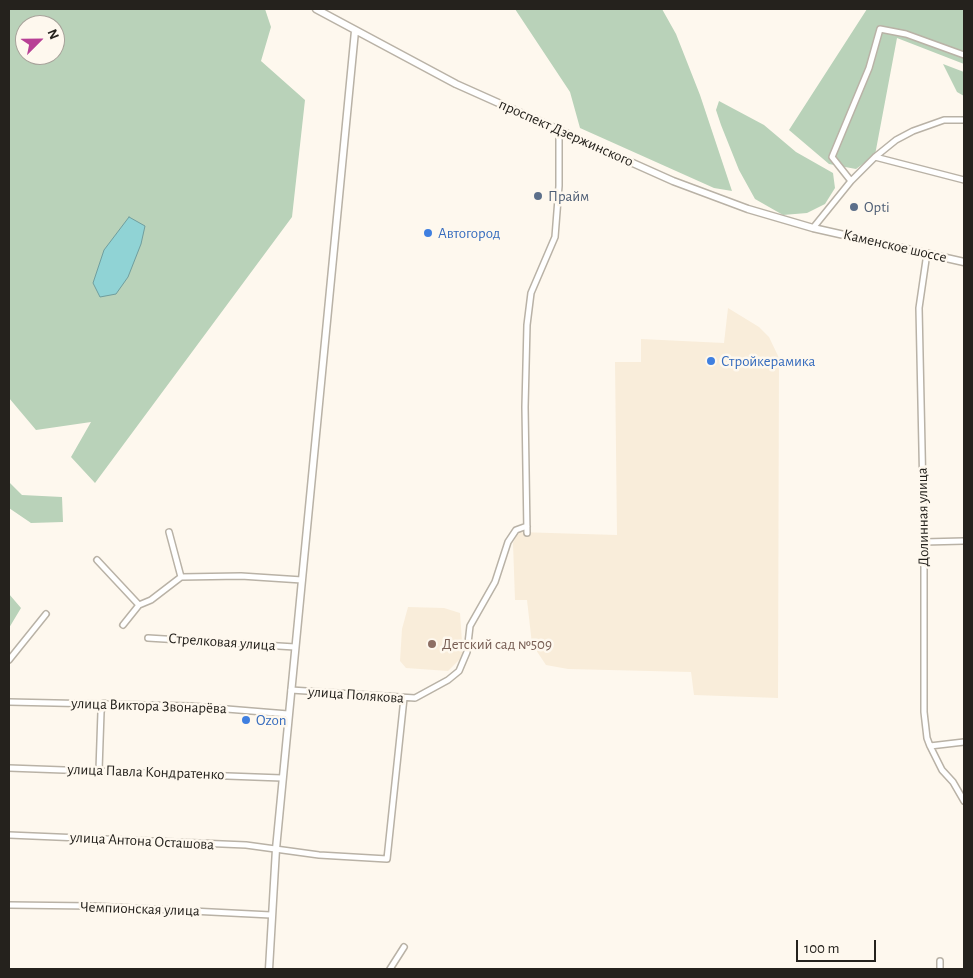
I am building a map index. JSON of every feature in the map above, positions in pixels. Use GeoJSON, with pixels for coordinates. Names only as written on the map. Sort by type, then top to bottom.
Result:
{"type":"FeatureCollection","features":[{"type":"Feature","properties":{"kind":"street","name":"проспект Дзержинского"},"geometry":{"type":"LineString","coordinates":[[316,9],[456,84],[673,181],[748,208],[813,228],[827,230]]}},
{"type":"Feature","properties":{"kind":"street"},"geometry":{"type":"LineString","coordinates":[[851,181],[832,157],[869,68],[880,29],[906,34],[964,55]]}},
{"type":"Feature","properties":{"kind":"street"},"geometry":{"type":"LineString","coordinates":[[269,969],[271,915],[282,778],[355,31]]}},
{"type":"Feature","properties":{"kind":"street"},"geometry":{"type":"LineString","coordinates":[[813,228],[851,181],[875,157],[896,140],[913,131],[944,120],[964,120]]}},
{"type":"Feature","properties":{"kind":"street","name":"улица Полякова"},"geometry":{"type":"LineString","coordinates":[[291,690],[415,698],[448,680],[459,671],[467,652],[470,626],[495,582],[508,542],[516,530],[527,529],[525,407],[527,325],[531,293],[555,237],[559,186],[559,129]]}},
{"type":"Feature","properties":{"kind":"street"},"geometry":{"type":"LineString","coordinates":[[875,157],[964,180]]}},
{"type":"Feature","properties":{"kind":"street","name":"Каменское шоссе"},"geometry":{"type":"LineString","coordinates":[[827,230],[964,262]]}},
{"type":"Feature","properties":{"kind":"street","name":"Долинная улица"},"geometry":{"type":"LineString","coordinates":[[927,253],[919,308],[924,542],[924,712],[930,746],[942,770],[953,782],[964,801]]}},
{"type":"Feature","properties":{"kind":"street"},"geometry":{"type":"LineString","coordinates":[[169,532],[181,576]]}},
{"type":"Feature","properties":{"kind":"street"},"geometry":{"type":"LineString","coordinates":[[924,542],[964,541]]}},
{"type":"Feature","properties":{"kind":"street"},"geometry":{"type":"LineString","coordinates":[[97,560],[139,605]]}},
{"type":"Feature","properties":{"kind":"street"},"geometry":{"type":"LineString","coordinates":[[123,625],[139,605],[151,600],[181,576],[241,576],[302,580]]}},
{"type":"Feature","properties":{"kind":"street"},"geometry":{"type":"LineString","coordinates":[[9,660],[46,614]]}},
{"type":"Feature","properties":{"kind":"street","name":"Стрелковая улица"},"geometry":{"type":"LineString","coordinates":[[148,638],[295,647]]}},
{"type":"Feature","properties":{"kind":"street","name":"улица Антона Осташова"},"geometry":{"type":"LineString","coordinates":[[9,835],[227,844],[319,855],[387,859],[404,698]]}},
{"type":"Feature","properties":{"kind":"street","name":"улица Виктора Звонарёва"},"geometry":{"type":"LineString","coordinates":[[9,702],[104,703],[256,710],[288,714]]}},
{"type":"Feature","properties":{"kind":"street"},"geometry":{"type":"LineString","coordinates":[[99,770],[104,703]]}},
{"type":"Feature","properties":{"kind":"street"},"geometry":{"type":"LineString","coordinates":[[930,746],[964,742]]}},
{"type":"Feature","properties":{"kind":"street","name":"улица Павла Кондратенко"},"geometry":{"type":"LineString","coordinates":[[9,768],[282,778]]}},
{"type":"Feature","properties":{"kind":"street","name":"Чемпионская улица"},"geometry":{"type":"LineString","coordinates":[[9,905],[92,906],[271,915]]}},
{"type":"Feature","properties":{"kind":"street"},"geometry":{"type":"LineString","coordinates":[[390,969],[404,947]]}},
{"type":"Feature","properties":{"kind":"street"},"geometry":{"type":"LineString","coordinates":[[940,961],[940,969]]}},
{"type":"Feature","properties":{"kind":"shaded area"},"geometry":{"type":"Polygon","coordinates":[[[728,308],[759,327],[769,337],[779,358],[778,698],[694,695],[691,672],[568,669],[546,665],[532,644],[527,600],[515,600],[513,543],[518,532],[617,535],[615,362],[641,362],[641,339],[724,343],[728,308]]]}},
{"type":"Feature","properties":{"kind":"shaded area","name":"Детский сад №509"},"geometry":{"type":"Polygon","coordinates":[[[408,607],[444,608],[460,613],[463,656],[448,671],[406,668],[400,661],[402,629],[408,607]]]}},
{"type":"Feature","properties":{"kind":"green space"},"geometry":{"type":"Polygon","coordinates":[[[9,9],[265,9],[271,27],[261,61],[305,100],[292,217],[95,483],[71,457],[91,422],[36,430],[9,398],[9,9]]]}},
{"type":"Feature","properties":{"kind":"green space"},"geometry":{"type":"Polygon","coordinates":[[[515,9],[662,9],[676,34],[700,95],[732,191],[714,188],[580,128],[570,92],[515,9]]]}},
{"type":"Feature","properties":{"kind":"green space"},"geometry":{"type":"Polygon","coordinates":[[[867,9],[964,9],[964,64],[897,38],[875,155],[856,169],[829,164],[789,130],[867,9]]]}},
{"type":"Feature","properties":{"kind":"green space"},"geometry":{"type":"Polygon","coordinates":[[[943,64],[964,72],[964,96],[957,92],[943,64]]]}},
{"type":"Feature","properties":{"kind":"green space"},"geometry":{"type":"Polygon","coordinates":[[[719,101],[764,125],[796,152],[833,173],[835,188],[825,204],[807,213],[783,215],[755,199],[739,170],[721,125],[716,110],[719,101]]]}},
{"type":"Feature","properties":{"kind":"green space"},"geometry":{"type":"Polygon","coordinates":[[[9,482],[22,495],[62,497],[63,522],[31,523],[9,508],[9,482]]]}},
{"type":"Feature","properties":{"kind":"green space"},"geometry":{"type":"Polygon","coordinates":[[[9,594],[21,608],[9,628],[9,594]]]}},
{"type":"Feature","properties":{"kind":"water"},"geometry":{"type":"Polygon","coordinates":[[[129,217],[145,226],[141,244],[128,277],[116,294],[100,297],[93,283],[104,250],[129,217]]]}},
{"type":"Feature","properties":{"kind":"place","name":"Прайм"},"geometry":{"type":"Point","coordinates":[538,196]}},
{"type":"Feature","properties":{"kind":"place","name":"Opti"},"geometry":{"type":"Point","coordinates":[854,207]}},
{"type":"Feature","properties":{"kind":"place","name":"Автогород"},"geometry":{"type":"Point","coordinates":[428,233]}},
{"type":"Feature","properties":{"kind":"place","name":"Стройкерамика"},"geometry":{"type":"Point","coordinates":[711,361]}},
{"type":"Feature","properties":{"kind":"place","name":"Детский сад №509"},"geometry":{"type":"Point","coordinates":[432,644]}},
{"type":"Feature","properties":{"kind":"place","name":"Ozon"},"geometry":{"type":"Point","coordinates":[246,720]}}]}
